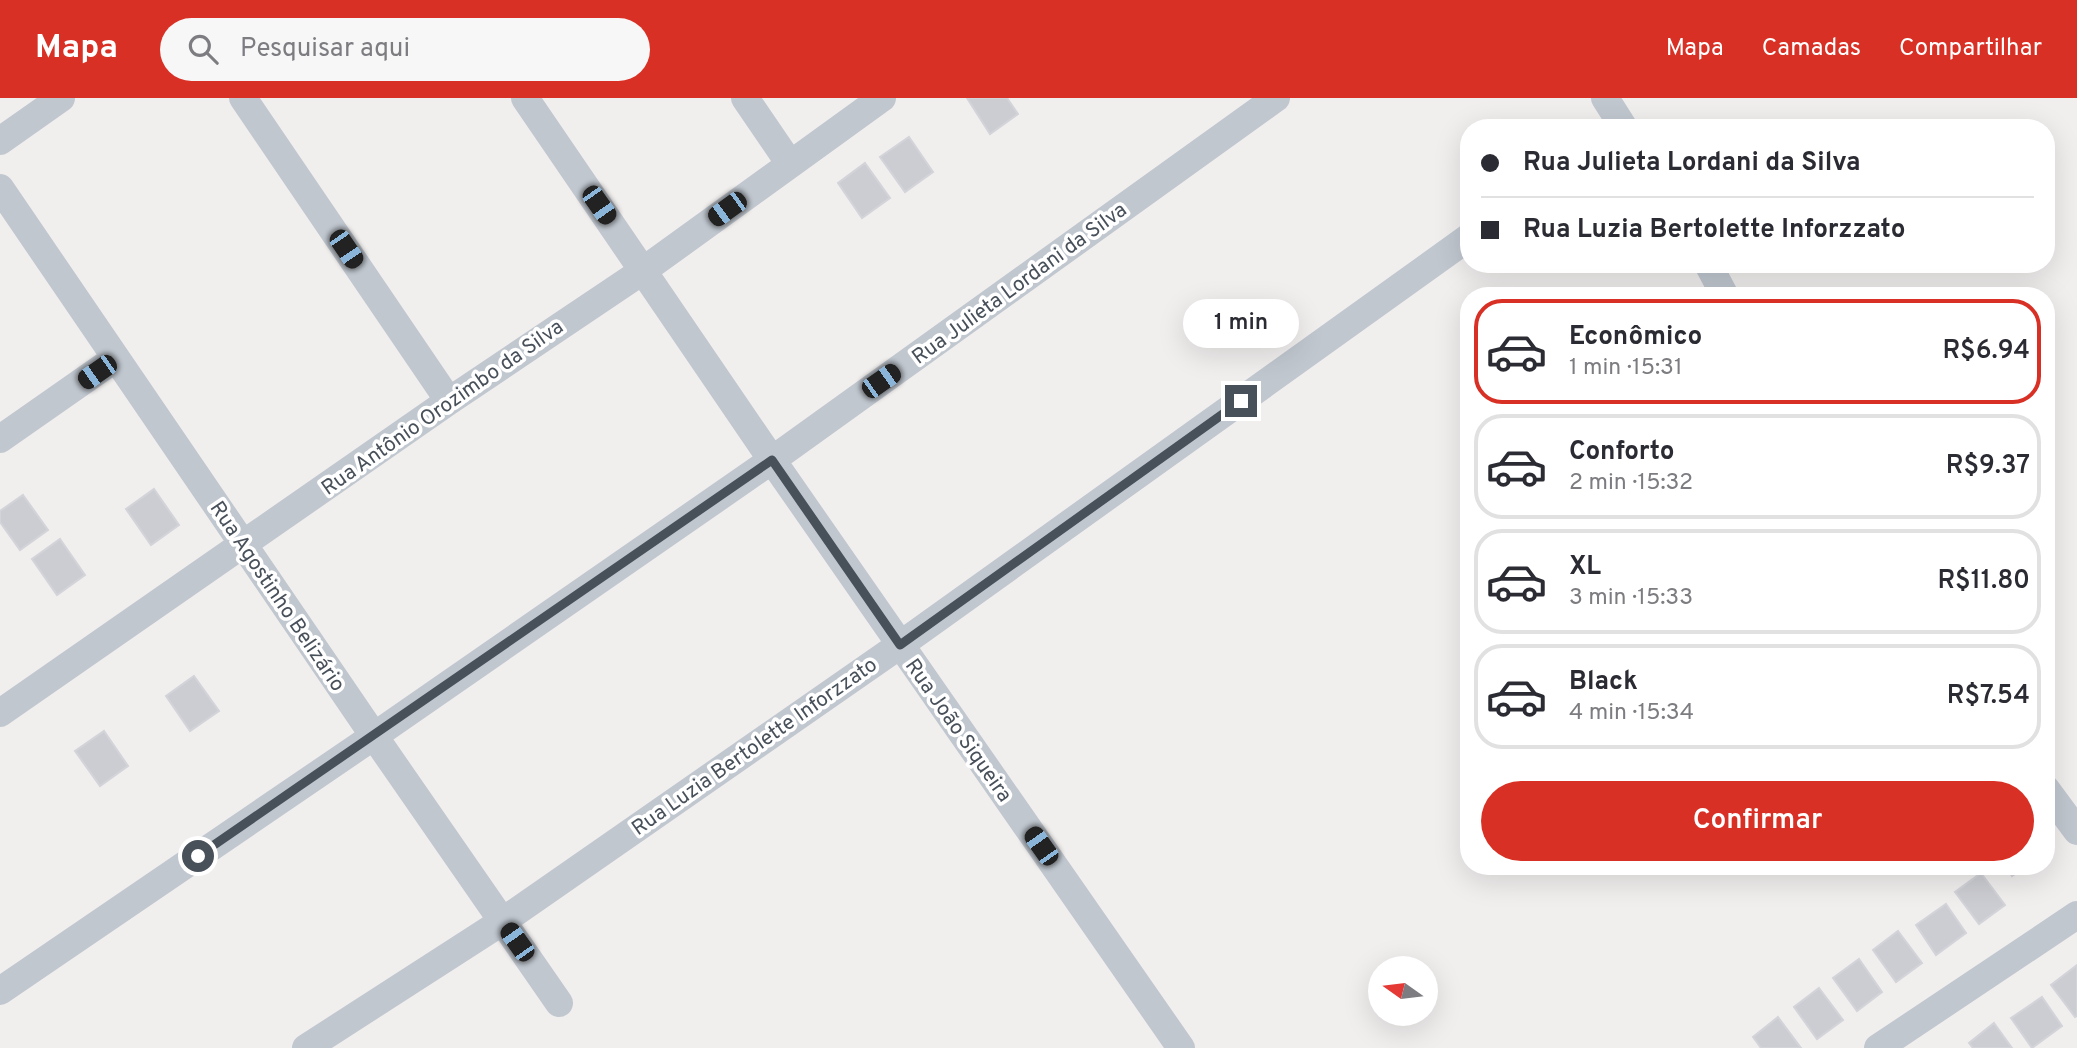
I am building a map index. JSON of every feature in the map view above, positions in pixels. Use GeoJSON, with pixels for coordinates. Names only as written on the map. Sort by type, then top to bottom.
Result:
{"type":"FeatureCollection","features":[{"type":"Feature","properties":{"kind":"street"},"geometry":{"type":"LineString","coordinates":[[0,141],[61,98]]}},
{"type":"Feature","properties":{"kind":"street"},"geometry":{"type":"LineString","coordinates":[[243,98],[449,401]]}},
{"type":"Feature","properties":{"kind":"street","name":"Rua João Siqueira"},"geometry":{"type":"LineString","coordinates":[[525,98],[772,460],[1181,1048]]}},
{"type":"Feature","properties":{"kind":"street"},"geometry":{"type":"LineString","coordinates":[[745,98],[790,164]]}},
{"type":"Feature","properties":{"kind":"street","name":"Rua Antônio Orozimbo da Silva"},"geometry":{"type":"LineString","coordinates":[[0,713],[449,401],[644,270],[882,98]]}},
{"type":"Feature","properties":{"kind":"street","name":"Rua Julieta Lordani da Silva"},"geometry":{"type":"LineString","coordinates":[[0,991],[772,460],[1276,98]]}},
{"type":"Feature","properties":{"kind":"street"},"geometry":{"type":"LineString","coordinates":[[1605,98],[1618,119]]}},
{"type":"Feature","properties":{"kind":"street","name":"Rua Agostinho Belizário"},"geometry":{"type":"LineString","coordinates":[[0,188],[559,1003]]}},
{"type":"Feature","properties":{"kind":"street","name":"Rua Luzia Bertolette Inforzzato"},"geometry":{"type":"LineString","coordinates":[[306,1048],[503,921],[900,645],[1460,244]]}},
{"type":"Feature","properties":{"kind":"street"},"geometry":{"type":"LineString","coordinates":[[0,439],[116,358]]}},
{"type":"Feature","properties":{"kind":"street"},"geometry":{"type":"LineString","coordinates":[[2055,801],[2077,831]]}},
{"type":"Feature","properties":{"kind":"street"},"geometry":{"type":"LineString","coordinates":[[1878,1048],[2077,915]]}},
{"type":"Feature","properties":{"kind":"building"},"geometry":{"type":"Polygon","coordinates":[[[967,98],[1007,98],[1018,114],[990,134],[967,98]]]}},
{"type":"Feature","properties":{"kind":"building"},"geometry":{"type":"Polygon","coordinates":[[[909,137],[933,172],[905,192],[880,157],[909,137]]]}},
{"type":"Feature","properties":{"kind":"building"},"geometry":{"type":"Polygon","coordinates":[[[865,163],[890,198],[862,218],[838,183],[865,163]]]}},
{"type":"Feature","properties":{"kind":"building"},"geometry":{"type":"Polygon","coordinates":[[[154,489],[179,525],[151,545],[126,509],[154,489]]]}},
{"type":"Feature","properties":{"kind":"building"},"geometry":{"type":"Polygon","coordinates":[[[23,495],[48,530],[20,550],[0,522],[0,511],[23,495]]]}},
{"type":"Feature","properties":{"kind":"building"},"geometry":{"type":"Polygon","coordinates":[[[60,539],[85,575],[57,595],[32,559],[60,539]]]}},
{"type":"Feature","properties":{"kind":"building"},"geometry":{"type":"Polygon","coordinates":[[[194,676],[219,711],[190,731],[166,696],[194,676]]]}},
{"type":"Feature","properties":{"kind":"building"},"geometry":{"type":"Polygon","coordinates":[[[104,731],[128,766],[100,786],[75,751],[104,731]]]}},
{"type":"Feature","properties":{"kind":"building"},"geometry":{"type":"Polygon","coordinates":[[[1978,875],[1982,875],[2005,905],[1979,924],[1955,892],[1978,875]]]}},
{"type":"Feature","properties":{"kind":"building"},"geometry":{"type":"Polygon","coordinates":[[[1946,904],[1966,933],[1936,955],[1916,925],[1946,904]]]}},
{"type":"Feature","properties":{"kind":"building"},"geometry":{"type":"Polygon","coordinates":[[[1898,931],[1922,963],[1896,982],[1873,950],[1898,931]]]}},
{"type":"Feature","properties":{"kind":"building"},"geometry":{"type":"Polygon","coordinates":[[[1859,959],[1882,992],[1857,1011],[1833,978],[1859,959]]]}},
{"type":"Feature","properties":{"kind":"building"},"geometry":{"type":"Polygon","coordinates":[[[2077,965],[2077,1016],[2075,1017],[2051,985],[2077,965]]]}},
{"type":"Feature","properties":{"kind":"building"},"geometry":{"type":"Polygon","coordinates":[[[1819,988],[1843,1020],[1817,1039],[1794,1007],[1819,988]]]}},
{"type":"Feature","properties":{"kind":"building"},"geometry":{"type":"Polygon","coordinates":[[[2042,997],[2062,1026],[2032,1048],[2011,1018],[2042,997]]]}},
{"type":"Feature","properties":{"kind":"building"},"geometry":{"type":"Polygon","coordinates":[[[1778,1017],[1801,1048],[1761,1048],[1753,1037],[1778,1017]]]}},
{"type":"Feature","properties":{"kind":"building"},"geometry":{"type":"Polygon","coordinates":[[[1994,1023],[2012,1048],[1973,1048],[1969,1043],[1994,1023]]]}},
{"type":"Feature","properties":{"kind":"route"},"geometry":{"type":"LineString","coordinates":[[198,856],[772,460],[900,645],[1241,401]]}}]}
